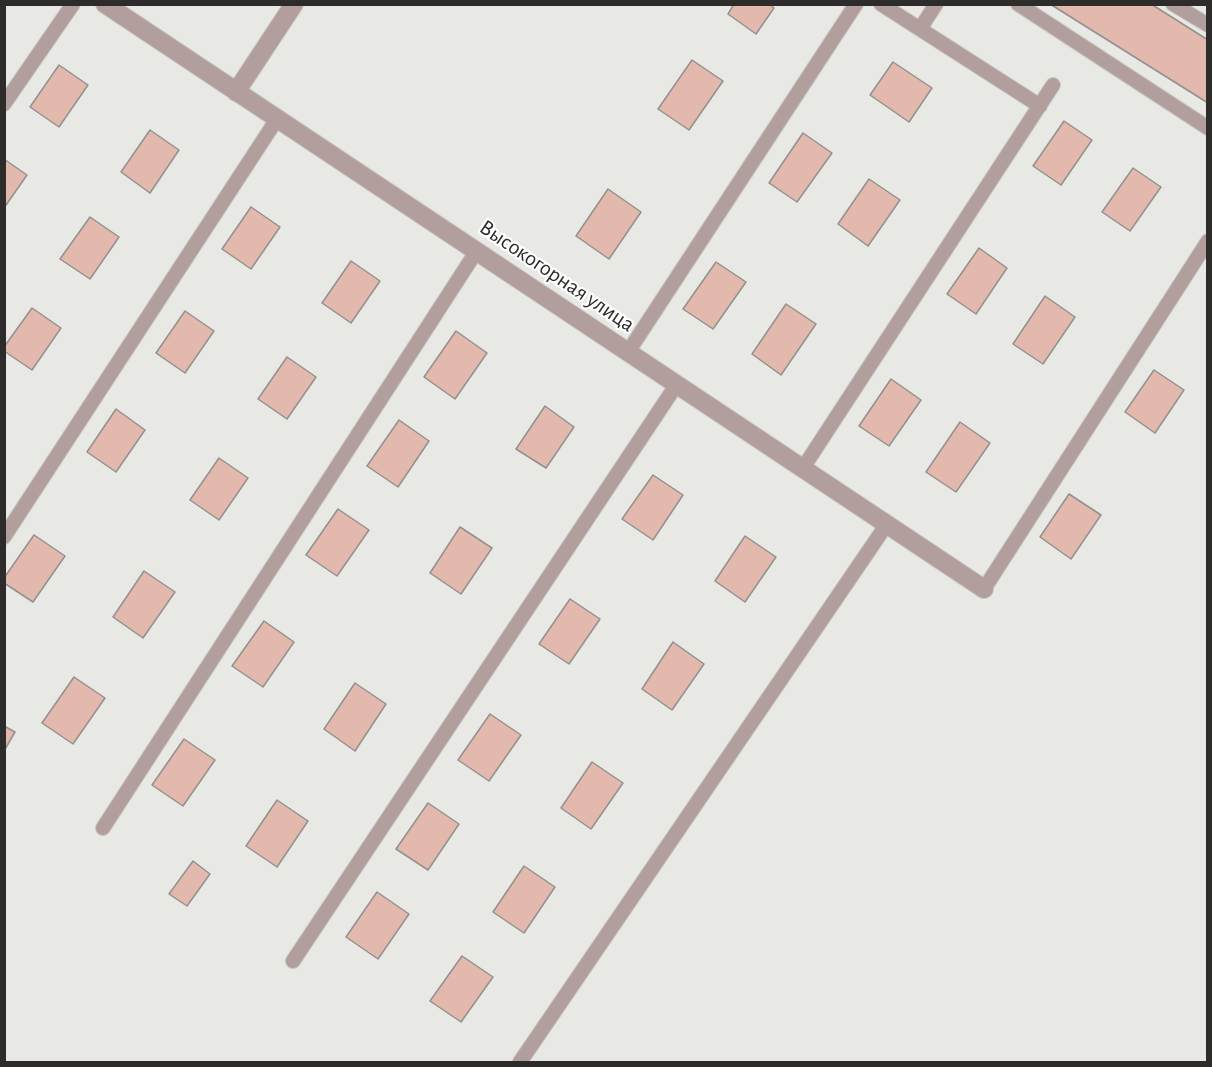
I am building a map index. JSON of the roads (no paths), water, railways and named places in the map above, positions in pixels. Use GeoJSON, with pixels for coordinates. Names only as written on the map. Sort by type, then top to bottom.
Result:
{"type":"FeatureCollection","features":[{"type":"Feature","properties":{"kind":"street","name":"Высокогорная улица"},"geometry":{"type":"LineString","coordinates":[[105,4],[984,589]]}},
{"type":"Feature","properties":{"kind":"street"},"geometry":{"type":"LineString","coordinates":[[236,92],[294,4]]}},
{"type":"Feature","properties":{"kind":"lane"},"geometry":{"type":"LineString","coordinates":[[4,104],[73,4]]}},
{"type":"Feature","properties":{"kind":"lane"},"geometry":{"type":"LineString","coordinates":[[628,352],[856,4]]}},
{"type":"Feature","properties":{"kind":"lane"},"geometry":{"type":"LineString","coordinates":[[881,4],[1040,106]]}},
{"type":"Feature","properties":{"kind":"lane"},"geometry":{"type":"LineString","coordinates":[[920,29],[936,4]]}},
{"type":"Feature","properties":{"kind":"lane"},"geometry":{"type":"LineString","coordinates":[[1018,4],[1208,128]]}},
{"type":"Feature","properties":{"kind":"lane"},"geometry":{"type":"LineString","coordinates":[[1173,4],[1208,25]]}},
{"type":"Feature","properties":{"kind":"lane"},"geometry":{"type":"LineString","coordinates":[[803,468],[1053,85]]}},
{"type":"Feature","properties":{"kind":"lane"},"geometry":{"type":"LineString","coordinates":[[4,537],[277,119]]}},
{"type":"Feature","properties":{"kind":"lane"},"geometry":{"type":"LineString","coordinates":[[984,589],[1208,241]]}},
{"type":"Feature","properties":{"kind":"lane"},"geometry":{"type":"LineString","coordinates":[[103,828],[476,252]]}},
{"type":"Feature","properties":{"kind":"lane"},"geometry":{"type":"LineString","coordinates":[[293,962],[676,384]]}},
{"type":"Feature","properties":{"kind":"lane"},"geometry":{"type":"LineString","coordinates":[[520,1062],[887,524]]}}]}
